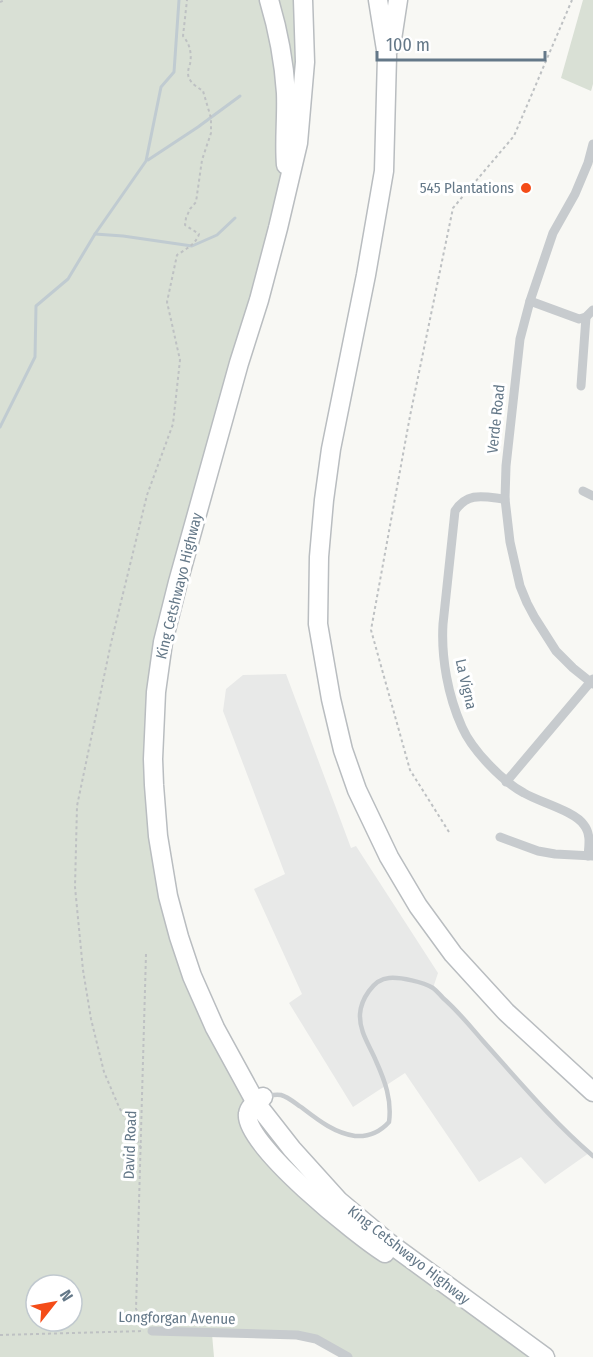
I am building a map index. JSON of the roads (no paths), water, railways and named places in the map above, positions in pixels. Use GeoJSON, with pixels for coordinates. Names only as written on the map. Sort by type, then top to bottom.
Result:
{"type":"FeatureCollection","features":[{"type":"Feature","properties":{"kind":"highway"},"geometry":{"type":"LineString","coordinates":[[269,0],[279,38],[284,71],[285,157],[288,184]]}},
{"type":"Feature","properties":{"kind":"highway","name":"King Cetshwayo Highway"},"geometry":{"type":"LineString","coordinates":[[303,0],[305,62],[298,142],[259,300],[239,363],[166,632],[156,692],[153,759],[158,836],[168,896],[192,976],[215,1028],[292,1149],[339,1201],[388,1243],[545,1357]]}},
{"type":"Feature","properties":{"kind":"highway"},"geometry":{"type":"LineString","coordinates":[[378,0],[387,56],[384,171],[366,275],[331,448],[319,557],[318,624],[331,699],[343,750],[357,790],[389,857],[418,906],[453,954],[506,1012],[593,1092]]}},
{"type":"Feature","properties":{"kind":"highway"},"geometry":{"type":"LineString","coordinates":[[387,56],[392,42],[398,0]]}},
{"type":"Feature","properties":{"kind":"street","name":"Verde Road"},"geometry":{"type":"LineString","coordinates":[[592,682],[556,651],[527,603],[520,586],[510,542],[505,499],[506,466],[520,339],[553,233],[575,194],[593,144]]}},
{"type":"Feature","properties":{"kind":"street"},"geometry":{"type":"LineString","coordinates":[[530,301],[579,319],[590,313]]}},
{"type":"Feature","properties":{"kind":"street"},"geometry":{"type":"LineString","coordinates":[[581,386],[590,313]]}},
{"type":"Feature","properties":{"kind":"street"},"geometry":{"type":"LineString","coordinates":[[583,491],[593,496]]}},
{"type":"Feature","properties":{"kind":"street","name":"La Vigna"},"geometry":{"type":"LineString","coordinates":[[500,837],[538,851],[590,856],[590,842],[584,824],[571,814],[506,782],[471,742],[462,728],[445,670],[442,639],[455,511],[469,498],[505,499]]}},
{"type":"Feature","properties":{"kind":"street"},"geometry":{"type":"LineString","coordinates":[[506,782],[592,682]]}},
{"type":"Feature","properties":{"kind":"street","name":"Longforgan Avenue"},"geometry":{"type":"LineString","coordinates":[[152,1331],[297,1335],[316,1339],[348,1357]]}},
{"type":"Feature","properties":{"kind":"lane"},"geometry":{"type":"LineString","coordinates":[[260,1099],[277,1095],[287,1098],[325,1125],[344,1134],[371,1135],[382,1129],[389,1122],[389,1096],[376,1060],[367,1045],[362,1029],[361,1009],[368,991],[387,978],[414,981],[433,988],[456,1009],[571,1136],[593,1156]]}},
{"type":"Feature","properties":{"kind":"waterway"},"geometry":{"type":"LineString","coordinates":[[0,427],[35,357],[36,306],[68,279],[95,234],[146,161],[161,87],[174,72],[179,0]]}},
{"type":"Feature","properties":{"kind":"waterway"},"geometry":{"type":"LineString","coordinates":[[148,160],[240,96]]}},
{"type":"Feature","properties":{"kind":"waterway"},"geometry":{"type":"LineString","coordinates":[[95,234],[192,246],[217,235],[235,218]]}},
{"type":"Feature","properties":{"kind":"place","name":"545 Plantations"},"geometry":{"type":"Point","coordinates":[526,188]}}]}
